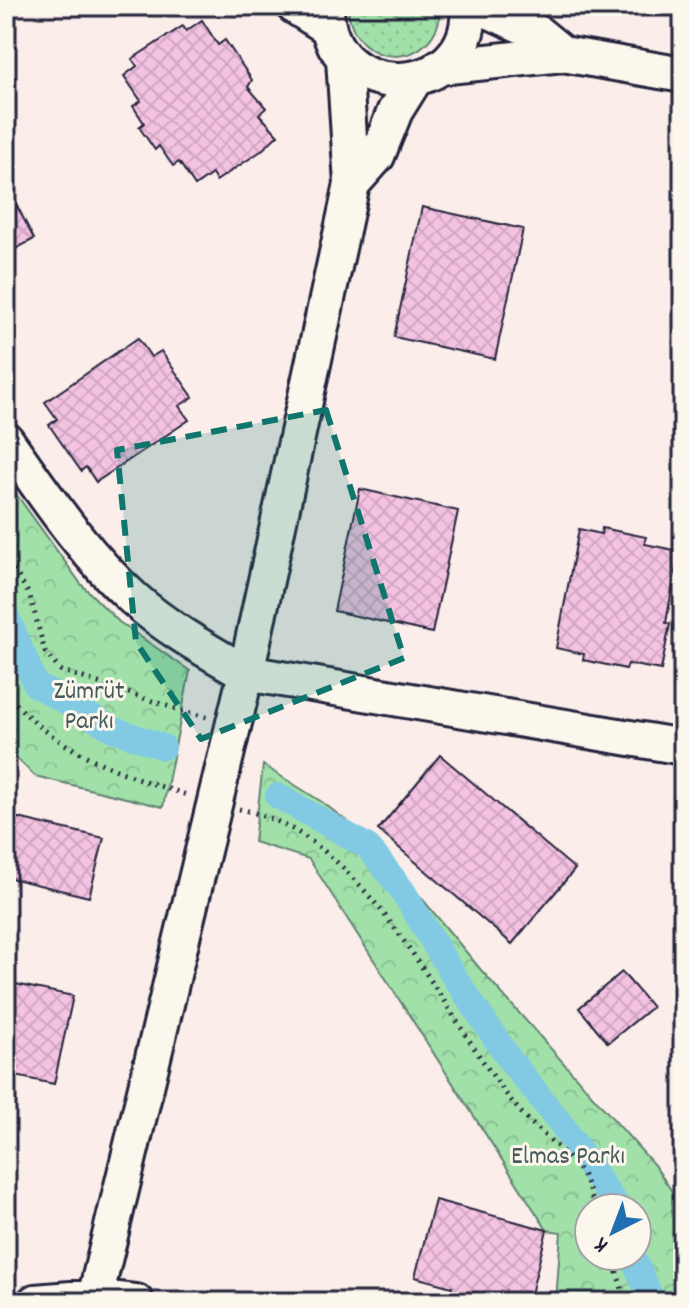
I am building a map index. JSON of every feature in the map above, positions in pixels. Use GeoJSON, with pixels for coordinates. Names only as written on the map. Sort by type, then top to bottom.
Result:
{"type":"FeatureCollection","features":[{"type":"Feature","properties":{"kind":"street"},"geometry":{"type":"LineString","coordinates":[[294,6],[326,16],[334,44],[344,59],[358,70],[381,80],[405,81],[449,60],[463,40],[469,16],[468,6]]}},
{"type":"Feature","properties":{"kind":"street"},"geometry":{"type":"LineString","coordinates":[[479,6],[536,32],[563,54]]}},
{"type":"Feature","properties":{"kind":"street"},"geometry":{"type":"LineString","coordinates":[[352,184],[377,156],[395,111],[427,73],[563,54],[683,75]]}},
{"type":"Feature","properties":{"kind":"street"},"geometry":{"type":"LineString","coordinates":[[95,1299],[246,673],[352,184],[344,59]]}},
{"type":"Feature","properties":{"kind":"street"},"geometry":{"type":"LineString","coordinates":[[6,440],[93,558],[135,600],[198,645],[246,673],[683,747]]}},
{"type":"Feature","properties":{"kind":"street"},"geometry":{"type":"LineString","coordinates":[[35,1302],[95,1299],[136,1302]]}},
{"type":"Feature","properties":{"kind":"path"},"geometry":{"type":"LineString","coordinates":[[6,556],[30,596],[45,652],[60,670],[182,711],[234,723]]}},
{"type":"Feature","properties":{"kind":"path"},"geometry":{"type":"LineString","coordinates":[[6,691],[17,706],[76,752],[144,781],[282,822],[334,859],[409,947],[467,1040],[515,1106],[582,1175],[589,1192]]}},
{"type":"Feature","properties":{"kind":"path"},"geometry":{"type":"LineString","coordinates":[[617,1272],[630,1302]]}},
{"type":"Feature","properties":{"kind":"highlighted area"},"geometry":{"type":"Polygon","coordinates":[[[326,410],[404,658],[201,739],[136,642],[117,450],[326,410]]]}},
{"type":"Feature","properties":{"kind":"green space"},"geometry":{"type":"Polygon","coordinates":[[[348,6],[441,6],[437,28],[426,44],[411,53],[395,56],[378,53],[364,43],[353,28],[348,6]]]}},
{"type":"Feature","properties":{"kind":"green space","name":"Zümrüt Parkı"},"geometry":{"type":"Polygon","coordinates":[[[6,480],[81,584],[119,622],[190,671],[163,807],[35,776],[6,748],[6,480]]]}},
{"type":"Feature","properties":{"kind":"green space","name":"Elmas Parkı"},"geometry":{"type":"Polygon","coordinates":[[[263,765],[322,802],[377,844],[481,970],[655,1166],[683,1208],[683,1302],[556,1302],[561,1232],[547,1230],[309,859],[254,842],[263,765]]]}},
{"type":"Feature","properties":{"kind":"building"},"geometry":{"type":"Polygon","coordinates":[[[202,20],[218,45],[225,40],[252,80],[248,87],[266,108],[259,114],[278,135],[261,151],[216,181],[212,174],[195,186],[179,162],[173,166],[159,146],[155,150],[139,127],[144,123],[133,106],[141,101],[124,76],[137,66],[132,59],[183,26],[186,31],[202,20]]]}},
{"type":"Feature","properties":{"kind":"building"},"geometry":{"type":"Polygon","coordinates":[[[6,184],[34,239],[6,254],[6,184]]]}},
{"type":"Feature","properties":{"kind":"building"},"geometry":{"type":"Polygon","coordinates":[[[422,207],[523,229],[495,359],[394,337],[422,207]]]}},
{"type":"Feature","properties":{"kind":"building"},"geometry":{"type":"Polygon","coordinates":[[[138,338],[151,357],[161,351],[193,397],[179,406],[189,420],[96,482],[86,467],[81,471],[49,425],[57,419],[45,402],[138,338]]]}},
{"type":"Feature","properties":{"kind":"building"},"geometry":{"type":"Polygon","coordinates":[[[360,489],[458,511],[432,633],[334,611],[360,489]]]}},
{"type":"Feature","properties":{"kind":"building"},"geometry":{"type":"Polygon","coordinates":[[[602,528],[646,537],[645,544],[679,551],[661,670],[628,664],[626,669],[583,660],[584,654],[556,648],[579,529],[601,534],[602,528]]]}},
{"type":"Feature","properties":{"kind":"building"},"geometry":{"type":"Polygon","coordinates":[[[440,755],[575,869],[512,944],[378,830],[440,755]]]}},
{"type":"Feature","properties":{"kind":"building"},"geometry":{"type":"Polygon","coordinates":[[[14,817],[104,838],[89,897],[6,877],[6,853],[14,817]]]}},
{"type":"Feature","properties":{"kind":"building"},"geometry":{"type":"Polygon","coordinates":[[[622,972],[652,1007],[608,1043],[579,1008],[622,972]]]}},
{"type":"Feature","properties":{"kind":"building"},"geometry":{"type":"Polygon","coordinates":[[[6,982],[73,996],[54,1084],[6,1074],[6,982]]]}},
{"type":"Feature","properties":{"kind":"building"},"geometry":{"type":"Polygon","coordinates":[[[435,1200],[547,1230],[529,1302],[495,1302],[415,1277],[435,1200]]]}},
{"type":"Feature","properties":{"kind":"waterway"},"geometry":{"type":"LineString","coordinates":[[6,615],[36,685],[113,729],[163,747]]}},
{"type":"Feature","properties":{"kind":"waterway"},"geometry":{"type":"LineString","coordinates":[[278,796],[368,847],[402,890],[453,975],[510,1060],[562,1125],[607,1192]]}},
{"type":"Feature","properties":{"kind":"waterway"},"geometry":{"type":"LineString","coordinates":[[639,1272],[653,1302]]}}]}
